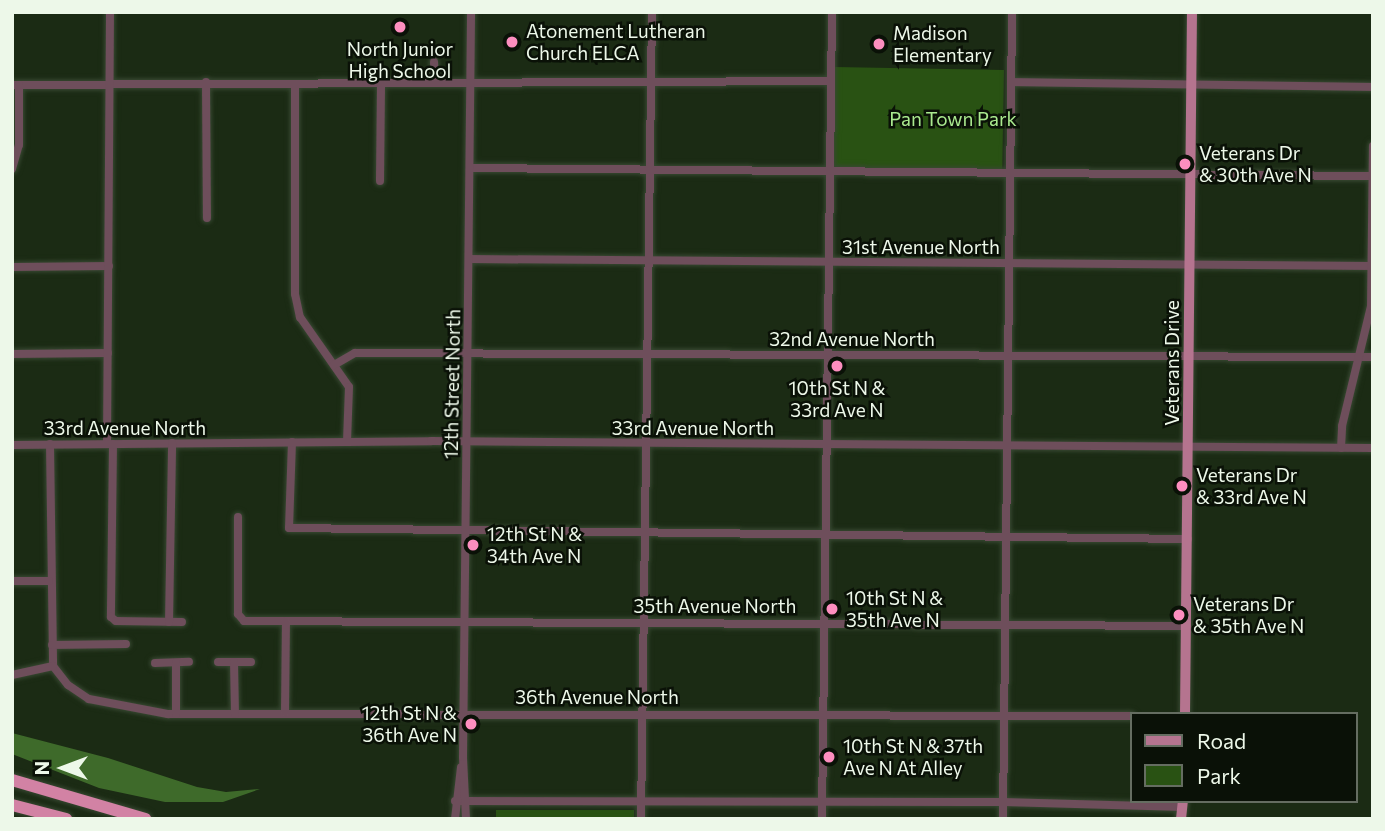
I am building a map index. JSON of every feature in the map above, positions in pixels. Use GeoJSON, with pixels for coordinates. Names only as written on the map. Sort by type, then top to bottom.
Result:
{"type":"FeatureCollection","features":[{"type":"Feature","properties":{"kind":"highway"},"geometry":{"type":"LineString","coordinates":[[12,780],[145,819]]}},
{"type":"Feature","properties":{"kind":"highway"},"geometry":{"type":"LineString","coordinates":[[12,806],[65,819]]}},
{"type":"Feature","properties":{"kind":"main road","name":"Veterans Drive"},"geometry":{"type":"LineString","coordinates":[[1185,712],[1192,12]]}},
{"type":"Feature","properties":{"kind":"main road"},"geometry":{"type":"LineString","coordinates":[[1183,804],[1184,819]]}},
{"type":"Feature","properties":{"kind":"street"},"geometry":{"type":"LineString","coordinates":[[110,12],[108,353],[111,617],[116,621],[182,622]]}},
{"type":"Feature","properties":{"kind":"street","name":"12th Street North"},"geometry":{"type":"LineString","coordinates":[[466,819],[463,712],[471,12]]}},
{"type":"Feature","properties":{"kind":"street"},"geometry":{"type":"LineString","coordinates":[[641,819],[652,12]]}},
{"type":"Feature","properties":{"kind":"street"},"geometry":{"type":"LineString","coordinates":[[822,819],[831,12]]}},
{"type":"Feature","properties":{"kind":"street"},"geometry":{"type":"LineString","coordinates":[[1003,819],[1012,12]]}},
{"type":"Feature","properties":{"kind":"street"},"geometry":{"type":"LineString","coordinates":[[434,61],[435,82]]}},
{"type":"Feature","properties":{"kind":"street"},"geometry":{"type":"LineString","coordinates":[[12,169],[19,145],[15,85],[381,81],[831,81]]}},
{"type":"Feature","properties":{"kind":"street"},"geometry":{"type":"LineString","coordinates":[[380,181],[381,81]]}},
{"type":"Feature","properties":{"kind":"street"},"geometry":{"type":"LineString","coordinates":[[206,82],[207,218]]}},
{"type":"Feature","properties":{"kind":"street"},"geometry":{"type":"LineString","coordinates":[[1010,82],[1373,88]]}},
{"type":"Feature","properties":{"kind":"street"},"geometry":{"type":"LineString","coordinates":[[295,83],[295,294],[300,317],[349,387],[348,442]]}},
{"type":"Feature","properties":{"kind":"street"},"geometry":{"type":"LineString","coordinates":[[1341,448],[1342,426],[1371,306],[1373,146]]}},
{"type":"Feature","properties":{"kind":"street"},"geometry":{"type":"LineString","coordinates":[[470,168],[1373,176]]}},
{"type":"Feature","properties":{"kind":"street","name":"31st Avenue North"},"geometry":{"type":"LineString","coordinates":[[469,259],[1373,265]]}},
{"type":"Feature","properties":{"kind":"street"},"geometry":{"type":"LineString","coordinates":[[12,267],[108,266]]}},
{"type":"Feature","properties":{"kind":"street"},"geometry":{"type":"LineString","coordinates":[[12,354],[108,353]]}},
{"type":"Feature","properties":{"kind":"street","name":"32nd Avenue North"},"geometry":{"type":"LineString","coordinates":[[334,365],[355,353],[1373,357]]}},
{"type":"Feature","properties":{"kind":"street"},"geometry":{"type":"LineString","coordinates":[[292,442],[289,528],[1188,539]]}},
{"type":"Feature","properties":{"kind":"street","name":"33rd Avenue North"},"geometry":{"type":"LineString","coordinates":[[12,445],[468,442],[1373,448]]}},
{"type":"Feature","properties":{"kind":"street"},"geometry":{"type":"LineString","coordinates":[[169,622],[172,443]]}},
{"type":"Feature","properties":{"kind":"street"},"geometry":{"type":"LineString","coordinates":[[12,675],[53,666],[49,582],[50,444]]}},
{"type":"Feature","properties":{"kind":"street","name":"35th Avenue North"},"geometry":{"type":"LineString","coordinates":[[238,517],[238,614],[244,621],[1187,626]]}},
{"type":"Feature","properties":{"kind":"street"},"geometry":{"type":"LineString","coordinates":[[12,581],[49,582]]}},
{"type":"Feature","properties":{"kind":"street"},"geometry":{"type":"LineString","coordinates":[[285,713],[286,621]]}},
{"type":"Feature","properties":{"kind":"street"},"geometry":{"type":"LineString","coordinates":[[52,645],[126,644]]}},
{"type":"Feature","properties":{"kind":"street"},"geometry":{"type":"LineString","coordinates":[[155,663],[189,662]]}},
{"type":"Feature","properties":{"kind":"street"},"geometry":{"type":"LineString","coordinates":[[218,662],[251,662]]}},
{"type":"Feature","properties":{"kind":"street"},"geometry":{"type":"LineString","coordinates":[[234,662],[236,713]]}},
{"type":"Feature","properties":{"kind":"street"},"geometry":{"type":"LineString","coordinates":[[176,663],[176,714]]}},
{"type":"Feature","properties":{"kind":"street","name":"36th Avenue North"},"geometry":{"type":"LineString","coordinates":[[53,666],[68,685],[89,699],[176,714],[463,712],[1130,716]]}},
{"type":"Feature","properties":{"kind":"street","name":"12th Street North"},"geometry":{"type":"LineString","coordinates":[[455,819],[455,801],[463,757]]}},
{"type":"Feature","properties":{"kind":"street"},"geometry":{"type":"LineString","coordinates":[[455,801],[1183,804]]}},
{"type":"Feature","properties":{"kind":"green space","name":"Pan Town Park"},"geometry":{"type":"Polygon","coordinates":[[[835,67],[1004,70],[1002,171],[833,168],[835,67]]]}},
{"type":"Feature","properties":{"kind":"green space"},"geometry":{"type":"Polygon","coordinates":[[[12,733],[108,758],[197,787],[226,792],[260,789],[223,802],[165,802],[99,788],[12,754],[12,733]]]}},
{"type":"Feature","properties":{"kind":"green space"},"geometry":{"type":"Polygon","coordinates":[[[496,810],[634,810],[634,819],[496,819],[496,810]]]}},
{"type":"Feature","properties":{"kind":"place","name":"North Junior High School"},"geometry":{"type":"Point","coordinates":[400,27]}},
{"type":"Feature","properties":{"kind":"place","name":"Atonement Lutheran Church ELCA"},"geometry":{"type":"Point","coordinates":[512,42]}},
{"type":"Feature","properties":{"kind":"place","name":"Madison Elementary"},"geometry":{"type":"Point","coordinates":[879,44]}},
{"type":"Feature","properties":{"kind":"place","name":"Veterans Dr & 30th Ave N"},"geometry":{"type":"Point","coordinates":[1185,164]}},
{"type":"Feature","properties":{"kind":"place","name":"10th St N & 33rd Ave N"},"geometry":{"type":"Point","coordinates":[837,366]}},
{"type":"Feature","properties":{"kind":"place","name":"Veterans Dr & 33rd Ave N"},"geometry":{"type":"Point","coordinates":[1182,486]}},
{"type":"Feature","properties":{"kind":"place","name":"12th St N & 34th Ave N"},"geometry":{"type":"Point","coordinates":[473,545]}},
{"type":"Feature","properties":{"kind":"place","name":"10th St N & 35th Ave N"},"geometry":{"type":"Point","coordinates":[832,609]}},
{"type":"Feature","properties":{"kind":"place","name":"Veterans Dr & 35th Ave N"},"geometry":{"type":"Point","coordinates":[1179,615]}},
{"type":"Feature","properties":{"kind":"place","name":"12th St N & 36th Ave N"},"geometry":{"type":"Point","coordinates":[471,724]}},
{"type":"Feature","properties":{"kind":"place","name":"10th St N & 37th Ave N At Alley"},"geometry":{"type":"Point","coordinates":[829,757]}}]}
